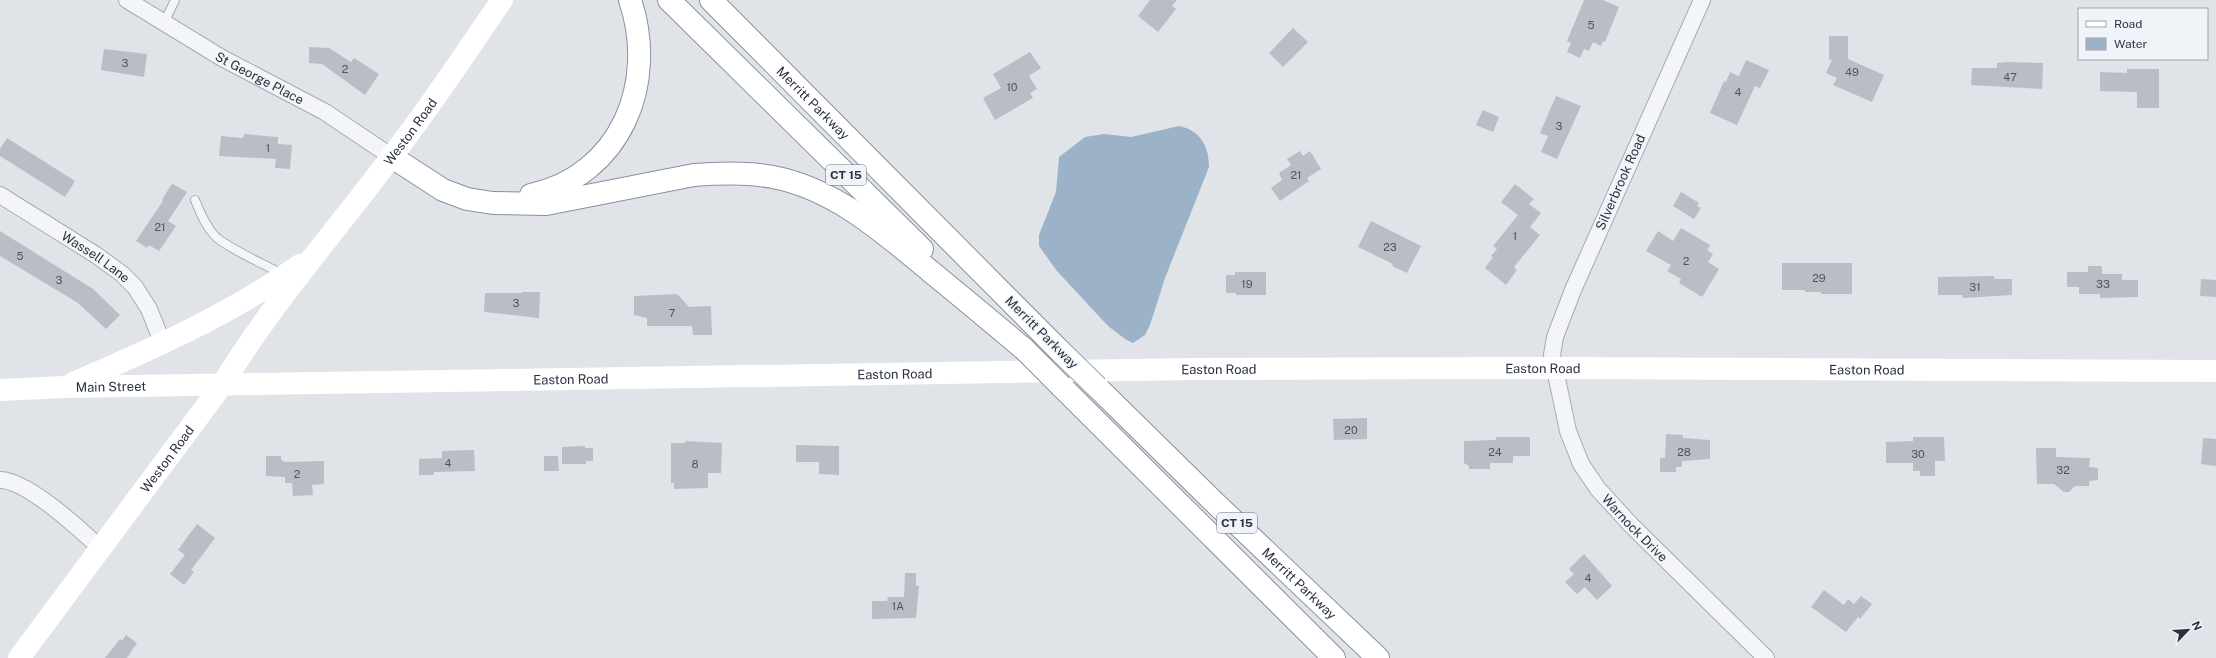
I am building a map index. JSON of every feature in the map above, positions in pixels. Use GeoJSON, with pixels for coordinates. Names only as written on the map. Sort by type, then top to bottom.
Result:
{"type":"FeatureCollection","features":[{"type":"Feature","properties":{"kind":"main road","name":"Weston Road"},"geometry":{"type":"LineString","coordinates":[[19,658],[222,385],[239,357],[311,258],[392,157],[502,0]]}},
{"type":"Feature","properties":{"kind":"main road"},"geometry":{"type":"LineString","coordinates":[[493,203],[540,193],[567,182],[582,173],[603,156],[620,133],[630,108],[639,69],[639,39],[630,0]]}},
{"type":"Feature","properties":{"kind":"main road","name":"Merritt Parkway"},"geometry":{"type":"LineString","coordinates":[[669,0],[1024,349],[1334,658]]}},
{"type":"Feature","properties":{"kind":"main road","name":"Merritt Parkway"},"geometry":{"type":"LineString","coordinates":[[711,0],[1059,350],[1214,502],[1378,658]]}},
{"type":"Feature","properties":{"kind":"main road"},"geometry":{"type":"LineString","coordinates":[[392,157],[443,190],[467,199],[493,203],[546,204],[694,175],[735,173],[774,177],[820,193],[856,212],[1024,349]]}},
{"type":"Feature","properties":{"kind":"main road","name":"Weston Road"},"geometry":{"type":"LineString","coordinates":[[65,387],[163,344],[223,314],[311,258]]}},
{"type":"Feature","properties":{"kind":"main road","name":"Easton Road"},"geometry":{"type":"LineString","coordinates":[[222,385],[1194,368],[2216,371]]}},
{"type":"Feature","properties":{"kind":"main road","name":"Main Street"},"geometry":{"type":"LineString","coordinates":[[0,390],[65,387],[222,385]]}},
{"type":"Feature","properties":{"kind":"street","name":"St George Place"},"geometry":{"type":"LineString","coordinates":[[127,0],[222,58],[325,112],[392,157]]}},
{"type":"Feature","properties":{"kind":"street","name":"Silverbrook Road"},"geometry":{"type":"LineString","coordinates":[[1555,368],[1552,355],[1555,337],[1560,324],[1618,187],[1702,0]]}},
{"type":"Feature","properties":{"kind":"street","name":"Wassell Lane"},"geometry":{"type":"LineString","coordinates":[[0,195],[96,255],[122,274],[135,287],[149,309],[163,344]]}},
{"type":"Feature","properties":{"kind":"street","name":"Warnock Drive"},"geometry":{"type":"LineString","coordinates":[[1555,368],[1568,431],[1576,454],[1588,475],[1631,525],[1766,658]]}},
{"type":"Feature","properties":{"kind":"street"},"geometry":{"type":"LineString","coordinates":[[0,480],[10,480],[43,501],[79,528],[101,549]]}},
{"type":"Feature","properties":{"kind":"lane"},"geometry":{"type":"LineString","coordinates":[[164,23],[175,0]]}},
{"type":"Feature","properties":{"kind":"lane"},"geometry":{"type":"LineString","coordinates":[[194,200],[205,222],[215,236],[224,243],[284,276]]}},
{"type":"Feature","properties":{"kind":"water"},"geometry":{"type":"Polygon","coordinates":[[[1179,126],[1193,131],[1202,140],[1209,159],[1209,167],[1165,278],[1150,325],[1145,335],[1133,343],[1108,326],[1057,271],[1039,246],[1039,235],[1056,192],[1059,157],[1085,137],[1104,134],[1131,137],[1179,126]]]}},
{"type":"Feature","properties":{"kind":"building"},"geometry":{"type":"Polygon","coordinates":[[[1150,0],[1177,0],[1172,6],[1176,9],[1158,32],[1138,16],[1150,0]]]}},
{"type":"Feature","properties":{"kind":"building"},"geometry":{"type":"Polygon","coordinates":[[[1584,0],[1603,0],[1619,7],[1605,42],[1603,41],[1601,46],[1593,42],[1589,51],[1584,49],[1580,58],[1567,52],[1571,43],[1567,41],[1584,0]]]}},
{"type":"Feature","properties":{"kind":"building"},"geometry":{"type":"Polygon","coordinates":[[[1293,28],[1308,42],[1283,67],[1269,53],[1293,28]]]}},
{"type":"Feature","properties":{"kind":"building"},"geometry":{"type":"Polygon","coordinates":[[[1829,36],[1848,36],[1848,59],[1884,75],[1872,102],[1833,85],[1837,78],[1826,73],[1832,60],[1829,60],[1829,36]]]}},
{"type":"Feature","properties":{"kind":"building"},"geometry":{"type":"Polygon","coordinates":[[[309,47],[329,48],[351,62],[354,58],[379,74],[365,95],[322,64],[309,63],[309,47]]]}},
{"type":"Feature","properties":{"kind":"building"},"geometry":{"type":"Polygon","coordinates":[[[104,49],[147,54],[144,77],[101,70],[104,49]]]}},
{"type":"Feature","properties":{"kind":"building"},"geometry":{"type":"Polygon","coordinates":[[[1030,52],[1041,68],[1029,76],[1037,89],[1030,93],[1033,98],[995,120],[983,98],[1001,88],[993,74],[1030,52]]]}},
{"type":"Feature","properties":{"kind":"building"},"geometry":{"type":"Polygon","coordinates":[[[1746,60],[1769,70],[1760,88],[1755,86],[1737,125],[1710,113],[1724,81],[1726,82],[1730,72],[1739,76],[1746,60]]]}},
{"type":"Feature","properties":{"kind":"building"},"geometry":{"type":"Polygon","coordinates":[[[1997,63],[2043,63],[2042,89],[1971,85],[1972,68],[1997,68],[1997,63]]]}},
{"type":"Feature","properties":{"kind":"building"},"geometry":{"type":"Polygon","coordinates":[[[2127,69],[2159,69],[2159,108],[2137,108],[2137,92],[2100,91],[2100,72],[2127,73],[2127,69]]]}},
{"type":"Feature","properties":{"kind":"building"},"geometry":{"type":"Polygon","coordinates":[[[1556,96],[1581,106],[1557,159],[1541,152],[1548,136],[1540,133],[1556,96]]]}},
{"type":"Feature","properties":{"kind":"building"},"geometry":{"type":"Polygon","coordinates":[[[1483,110],[1499,117],[1493,132],[1476,125],[1483,110]]]}},
{"type":"Feature","properties":{"kind":"building"},"geometry":{"type":"Polygon","coordinates":[[[244,134],[278,137],[278,144],[292,145],[290,169],[275,168],[276,159],[219,156],[221,136],[243,138],[244,134]]]}},
{"type":"Feature","properties":{"kind":"building"},"geometry":{"type":"Polygon","coordinates":[[[7,138],[75,181],[65,197],[0,156],[0,149],[7,138]]]}},
{"type":"Feature","properties":{"kind":"building"},"geometry":{"type":"Polygon","coordinates":[[[1300,151],[1303,156],[1310,151],[1321,169],[1307,178],[1309,181],[1280,201],[1271,188],[1282,180],[1279,173],[1291,165],[1287,159],[1300,151]]]}},
{"type":"Feature","properties":{"kind":"building"},"geometry":{"type":"Polygon","coordinates":[[[173,184],[187,192],[168,221],[176,226],[159,251],[149,245],[147,248],[136,241],[173,184]]]}},
{"type":"Feature","properties":{"kind":"building"},"geometry":{"type":"Polygon","coordinates":[[[1515,184],[1534,199],[1529,204],[1541,213],[1530,227],[1540,235],[1514,267],[1517,270],[1506,285],[1485,268],[1493,257],[1491,256],[1497,249],[1493,246],[1518,215],[1501,202],[1515,184]]]}},
{"type":"Feature","properties":{"kind":"building"},"geometry":{"type":"Polygon","coordinates":[[[1681,192],[1699,203],[1697,206],[1701,208],[1694,219],[1673,206],[1681,192]]]}},
{"type":"Feature","properties":{"kind":"building"},"geometry":{"type":"Polygon","coordinates":[[[1371,221],[1421,246],[1407,273],[1392,266],[1393,264],[1358,247],[1371,221]]]}},
{"type":"Feature","properties":{"kind":"building"},"geometry":{"type":"Polygon","coordinates":[[[1681,228],[1710,245],[1707,250],[1713,254],[1708,262],[1719,269],[1702,297],[1679,283],[1681,279],[1667,271],[1671,265],[1646,251],[1658,231],[1673,241],[1681,228]]]}},
{"type":"Feature","properties":{"kind":"building"},"geometry":{"type":"Polygon","coordinates":[[[0,231],[93,289],[120,315],[106,329],[78,303],[0,256],[0,231]]]}},
{"type":"Feature","properties":{"kind":"building"},"geometry":{"type":"Polygon","coordinates":[[[1782,263],[1852,263],[1852,294],[1821,294],[1821,292],[1805,292],[1805,290],[1782,290],[1782,263]]]}},
{"type":"Feature","properties":{"kind":"building"},"geometry":{"type":"Polygon","coordinates":[[[2088,266],[2102,266],[2102,274],[2122,274],[2122,280],[2138,280],[2138,297],[2100,298],[2100,294],[2079,294],[2079,287],[2067,287],[2067,272],[2088,272],[2088,266]]]}},
{"type":"Feature","properties":{"kind":"building"},"geometry":{"type":"Polygon","coordinates":[[[1235,272],[1266,272],[1266,295],[1236,295],[1236,293],[1226,293],[1226,275],[1235,275],[1235,272]]]}},
{"type":"Feature","properties":{"kind":"building"},"geometry":{"type":"Polygon","coordinates":[[[1994,276],[1994,279],[2012,279],[2012,295],[1963,298],[1962,295],[1938,295],[1938,277],[1994,276]]]}},
{"type":"Feature","properties":{"kind":"building"},"geometry":{"type":"Polygon","coordinates":[[[2201,279],[2216,280],[2216,297],[2200,296],[2201,279]]]}},
{"type":"Feature","properties":{"kind":"building"},"geometry":{"type":"Polygon","coordinates":[[[540,292],[539,318],[484,312],[485,293],[540,292]]]}},
{"type":"Feature","properties":{"kind":"building"},"geometry":{"type":"Polygon","coordinates":[[[677,294],[689,307],[711,306],[712,335],[693,335],[692,326],[647,326],[647,318],[634,315],[634,296],[677,294]]]}},
{"type":"Feature","properties":{"kind":"building"},"geometry":{"type":"Polygon","coordinates":[[[1367,418],[1367,439],[1334,440],[1333,419],[1367,418]]]}},
{"type":"Feature","properties":{"kind":"building"},"geometry":{"type":"Polygon","coordinates":[[[1666,434],[1683,435],[1683,438],[1710,440],[1710,459],[1682,461],[1682,467],[1676,467],[1676,472],[1660,472],[1660,458],[1665,458],[1666,434]]]}},
{"type":"Feature","properties":{"kind":"building"},"geometry":{"type":"Polygon","coordinates":[[[1496,437],[1530,437],[1530,456],[1513,456],[1513,463],[1490,463],[1490,469],[1469,469],[1469,466],[1464,463],[1464,441],[1496,440],[1496,437]]]}},
{"type":"Feature","properties":{"kind":"building"},"geometry":{"type":"Polygon","coordinates":[[[1913,437],[1944,437],[1945,461],[1935,461],[1935,476],[1920,476],[1920,471],[1913,471],[1913,463],[1886,463],[1886,442],[1913,441],[1913,437]]]}},
{"type":"Feature","properties":{"kind":"building"},"geometry":{"type":"Polygon","coordinates":[[[2203,438],[2216,439],[2216,466],[2201,464],[2203,438]]]}},
{"type":"Feature","properties":{"kind":"building"},"geometry":{"type":"Polygon","coordinates":[[[685,441],[722,443],[721,473],[708,473],[708,488],[674,489],[674,483],[671,483],[671,443],[685,443],[685,441]]]}},
{"type":"Feature","properties":{"kind":"building"},"geometry":{"type":"Polygon","coordinates":[[[796,445],[839,446],[839,475],[819,474],[819,462],[796,462],[796,445]]]}},
{"type":"Feature","properties":{"kind":"building"},"geometry":{"type":"Polygon","coordinates":[[[585,446],[585,448],[593,448],[593,461],[586,461],[586,464],[562,464],[562,447],[585,446]]]}},
{"type":"Feature","properties":{"kind":"building"},"geometry":{"type":"Polygon","coordinates":[[[2036,448],[2056,448],[2056,457],[2090,458],[2089,467],[2098,468],[2098,480],[2089,481],[2089,486],[2075,486],[2069,492],[2064,492],[2054,484],[2037,484],[2036,448]]]}},
{"type":"Feature","properties":{"kind":"building"},"geometry":{"type":"Polygon","coordinates":[[[474,450],[475,471],[434,472],[434,475],[419,475],[419,459],[442,458],[442,451],[474,450]]]}},
{"type":"Feature","properties":{"kind":"building"},"geometry":{"type":"Polygon","coordinates":[[[266,456],[281,456],[281,460],[285,462],[324,461],[324,484],[312,485],[313,495],[293,496],[292,483],[285,483],[285,477],[266,476],[266,456]]]}},
{"type":"Feature","properties":{"kind":"building"},"geometry":{"type":"Polygon","coordinates":[[[544,456],[558,456],[559,471],[544,471],[544,456]]]}},
{"type":"Feature","properties":{"kind":"building"},"geometry":{"type":"Polygon","coordinates":[[[197,524],[215,538],[191,570],[194,572],[184,585],[170,574],[185,555],[178,550],[197,524]]]}},
{"type":"Feature","properties":{"kind":"building"},"geometry":{"type":"Polygon","coordinates":[[[1584,554],[1612,586],[1597,600],[1585,587],[1577,594],[1565,582],[1574,574],[1569,569],[1584,554]]]}},
{"type":"Feature","properties":{"kind":"building"},"geometry":{"type":"Polygon","coordinates":[[[905,573],[916,573],[916,586],[919,586],[916,618],[872,619],[872,601],[887,601],[888,597],[904,597],[905,573]]]}},
{"type":"Feature","properties":{"kind":"building"},"geometry":{"type":"Polygon","coordinates":[[[1824,590],[1844,605],[1848,599],[1854,604],[1861,596],[1872,604],[1860,619],[1858,617],[1846,632],[1811,607],[1824,590]]]}},
{"type":"Feature","properties":{"kind":"building"},"geometry":{"type":"Polygon","coordinates":[[[126,635],[137,643],[127,658],[105,658],[120,639],[122,641],[126,635]]]}}]}
